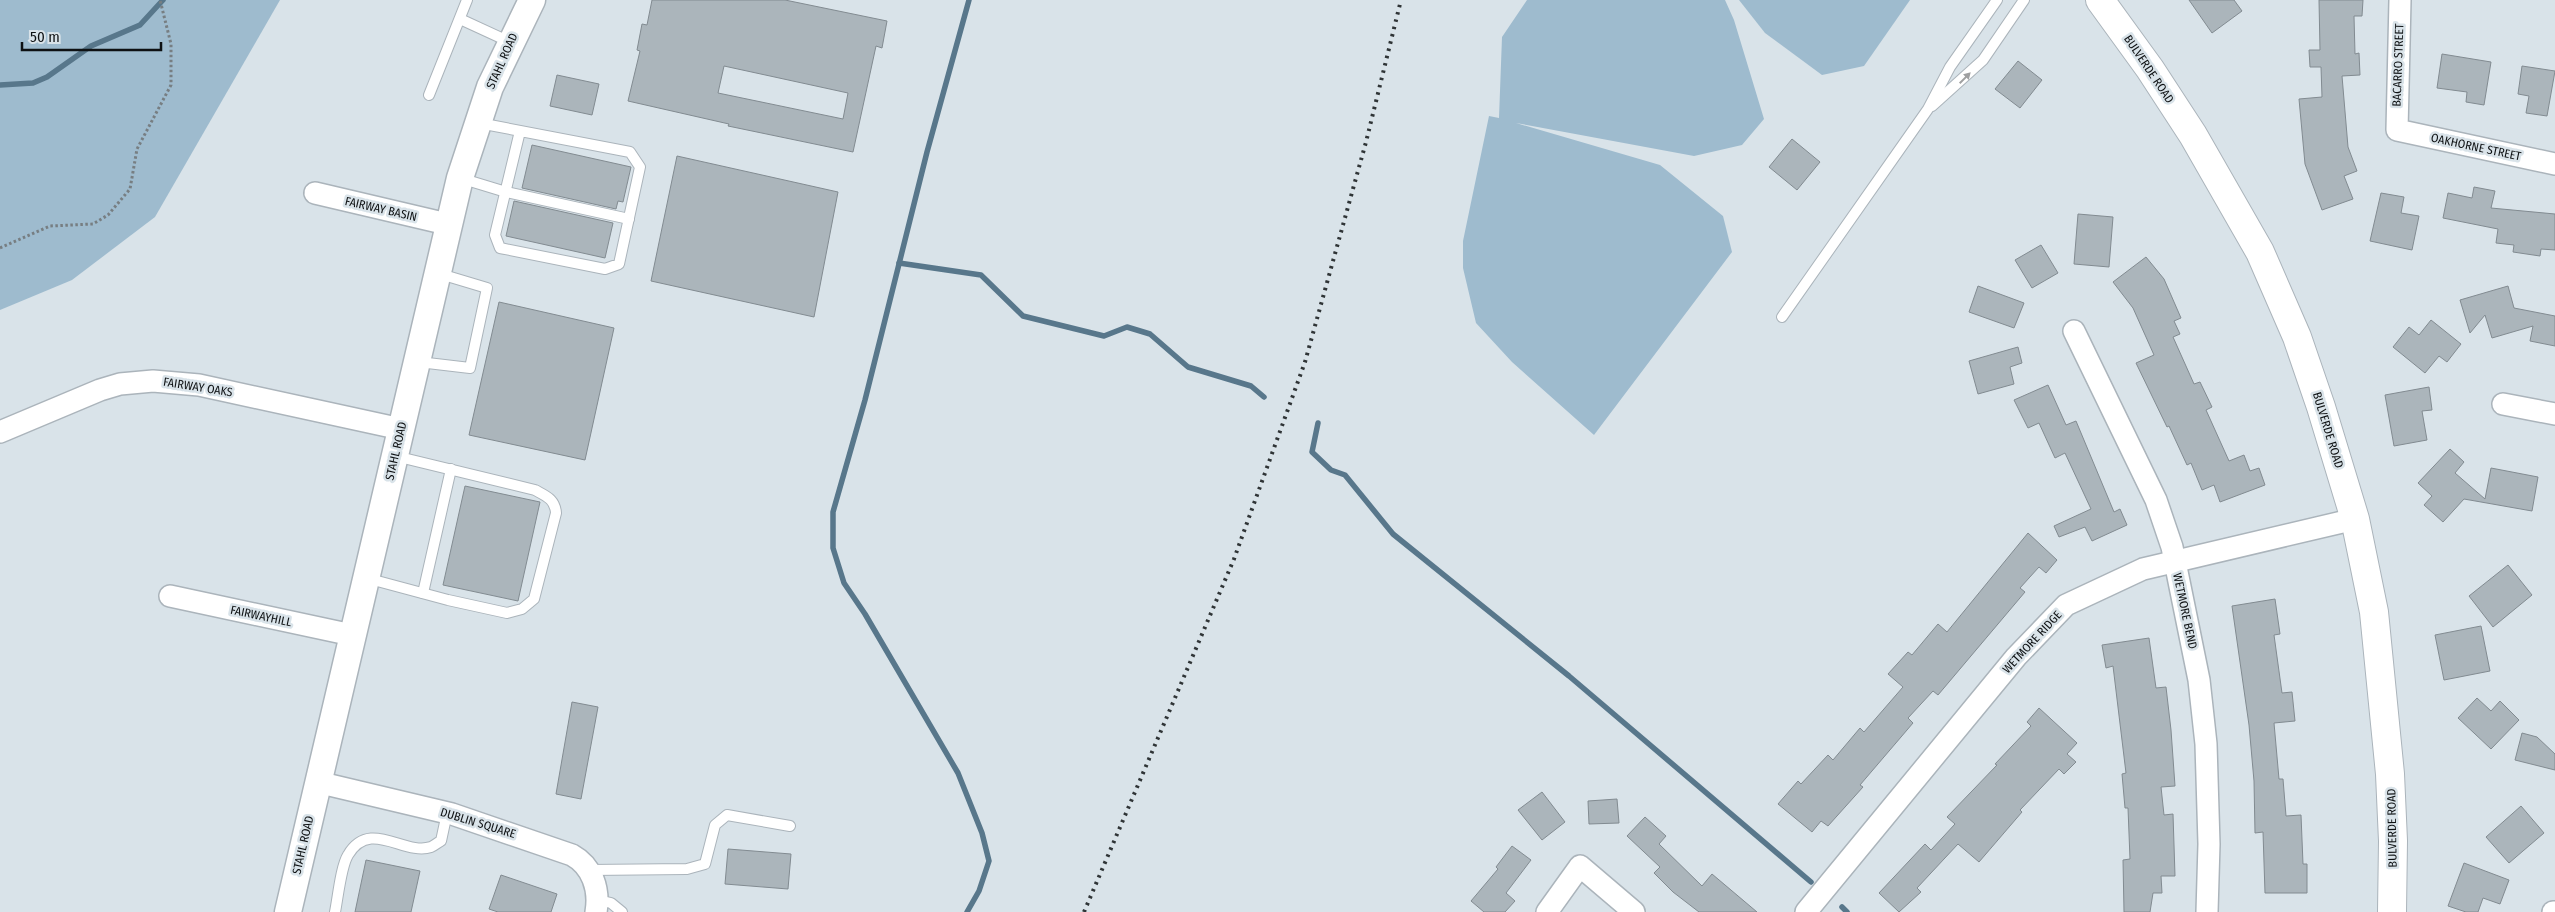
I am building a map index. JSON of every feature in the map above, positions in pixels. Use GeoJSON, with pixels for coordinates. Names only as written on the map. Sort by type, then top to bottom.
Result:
{"type":"FeatureCollection","features":[{"type":"Feature","properties":{"kind":"main road","name":"BULVERDE ROAD"},"geometry":{"type":"LineString","coordinates":[[2100,0],[2150,69],[2193,135],[2260,252],[2297,337],[2355,519],[2374,612],[2390,774],[2393,841],[2392,912]]}},
{"type":"Feature","properties":{"kind":"street","name":"STAHL ROAD"},"geometry":{"type":"LineString","coordinates":[[288,912],[395,456],[447,224],[478,123],[510,42],[532,0]]}},
{"type":"Feature","properties":{"kind":"street","name":"BACARRO STREET"},"geometry":{"type":"LineString","coordinates":[[2396,130],[2400,0]]}},
{"type":"Feature","properties":{"kind":"street","name":"OAKHORNE STREET"},"geometry":{"type":"LineString","coordinates":[[2396,130],[2555,164]]}},
{"type":"Feature","properties":{"kind":"street","name":"FAIRWAY BASIN"},"geometry":{"type":"LineString","coordinates":[[315,193],[447,224]]}},
{"type":"Feature","properties":{"kind":"street","name":"WETMORE BEND"},"geometry":{"type":"LineString","coordinates":[[2074,331],[2156,500],[2175,561],[2200,680],[2206,744],[2210,844],[2207,912]]}},
{"type":"Feature","properties":{"kind":"street","name":"FAIRWAY OAKS"},"geometry":{"type":"LineString","coordinates":[[0,432],[100,390],[120,384],[153,381],[199,385],[401,429]]}},
{"type":"Feature","properties":{"kind":"street"},"geometry":{"type":"LineString","coordinates":[[2504,404],[2555,414]]}},
{"type":"Feature","properties":{"kind":"street","name":"WETMORE RIDGE"},"geometry":{"type":"LineString","coordinates":[[1806,912],[2016,657],[2059,612],[2080,597],[2128,575],[2175,561],[2355,519]]}},
{"type":"Feature","properties":{"kind":"street","name":"FAIRWAYHILL"},"geometry":{"type":"LineString","coordinates":[[170,596],[352,635]]}},
{"type":"Feature","properties":{"kind":"street","name":"DUBLIN SQUARE"},"geometry":{"type":"LineString","coordinates":[[317,782],[447,813],[572,855],[581,860],[589,870]]}},
{"type":"Feature","properties":{"kind":"street"},"geometry":{"type":"LineString","coordinates":[[1548,912],[1580,866],[1634,912]]}},
{"type":"Feature","properties":{"kind":"street"},"geometry":{"type":"LineString","coordinates":[[589,870],[595,884],[597,906]]}},
{"type":"Feature","properties":{"kind":"lane"},"geometry":{"type":"LineString","coordinates":[[430,95],[467,0]]}},
{"type":"Feature","properties":{"kind":"lane"},"geometry":{"type":"LineString","coordinates":[[1782,317],[1928,109],[1950,66],[1997,0]]}},
{"type":"Feature","properties":{"kind":"lane"},"geometry":{"type":"LineString","coordinates":[[1928,109],[1982,60],[2024,0]]}},
{"type":"Feature","properties":{"kind":"lane"},"geometry":{"type":"LineString","coordinates":[[460,19],[510,42]]}},
{"type":"Feature","properties":{"kind":"lane"},"geometry":{"type":"LineString","coordinates":[[478,123],[520,131],[630,152],[640,167],[619,264],[605,269],[500,248],[495,235],[520,131]]}},
{"type":"Feature","properties":{"kind":"lane"},"geometry":{"type":"LineString","coordinates":[[460,178],[506,192],[629,219]]}},
{"type":"Feature","properties":{"kind":"lane"},"geometry":{"type":"LineString","coordinates":[[416,362],[470,368],[487,288],[436,273]]}},
{"type":"Feature","properties":{"kind":"lane"},"geometry":{"type":"LineString","coordinates":[[365,578],[507,613],[522,609],[534,599],[556,514],[555,506],[550,498],[535,490],[395,456]]}},
{"type":"Feature","properties":{"kind":"lane"},"geometry":{"type":"LineString","coordinates":[[423,593],[451,470]]}},
{"type":"Feature","properties":{"kind":"lane"},"geometry":{"type":"LineString","coordinates":[[336,912],[347,856],[354,848],[362,841],[375,838],[418,847],[431,847],[441,840],[447,813]]}},
{"type":"Feature","properties":{"kind":"lane"},"geometry":{"type":"LineString","coordinates":[[589,870],[688,869],[705,864],[715,824],[727,815],[790,826]]}},
{"type":"Feature","properties":{"kind":"lane"},"geometry":{"type":"LineString","coordinates":[[597,906],[611,903],[622,912]]}},
{"type":"Feature","properties":{"kind":"path"},"geometry":{"type":"LineString","coordinates":[[0,248],[50,226],[93,224],[108,215],[130,189],[137,150],[172,85],[171,44],[160,0]]}},
{"type":"Feature","properties":{"kind":"shaded area"},"geometry":{"type":"Polygon","coordinates":[[[0,0],[280,0],[155,217],[72,280],[0,310],[0,0]]]}},
{"type":"Feature","properties":{"kind":"shaded area"},"geometry":{"type":"Polygon","coordinates":[[[1527,0],[1725,0],[1734,20],[1764,119],[1742,145],[1694,156],[1516,123],[1660,165],[1723,216],[1732,252],[1594,435],[1512,362],[1476,323],[1463,268],[1463,241],[1489,116],[1499,118],[1502,37],[1527,0]]]}},
{"type":"Feature","properties":{"kind":"shaded area"},"geometry":{"type":"Polygon","coordinates":[[[1739,0],[1910,0],[1864,66],[1822,75],[1765,33],[1739,0]]]}},
{"type":"Feature","properties":{"kind":"building"},"geometry":{"type":"Polygon","coordinates":[[[652,0],[785,0],[887,21],[882,48],[876,46],[853,152],[728,126],[729,124],[628,101],[640,51],[637,50],[642,24],[647,25],[652,0]],[[724,66],[718,93],[843,119],[848,93],[724,66]]]}},
{"type":"Feature","properties":{"kind":"building"},"geometry":{"type":"Polygon","coordinates":[[[2189,0],[2234,0],[2242,11],[2212,33],[2189,0]]]}},
{"type":"Feature","properties":{"kind":"building"},"geometry":{"type":"Polygon","coordinates":[[[2319,0],[2363,0],[2362,16],[2354,16],[2355,54],[2359,53],[2360,75],[2342,76],[2348,147],[2357,171],[2344,176],[2353,199],[2322,210],[2305,164],[2299,99],[2322,97],[2321,67],[2310,67],[2309,50],[2320,50],[2319,0]]]}},
{"type":"Feature","properties":{"kind":"building"},"geometry":{"type":"Polygon","coordinates":[[[2442,54],[2491,62],[2484,105],[2466,102],[2467,92],[2437,88],[2442,54]]]}},
{"type":"Feature","properties":{"kind":"building"},"geometry":{"type":"Polygon","coordinates":[[[2018,61],[2042,80],[2020,108],[1995,89],[2018,61]]]}},
{"type":"Feature","properties":{"kind":"building"},"geometry":{"type":"Polygon","coordinates":[[[2522,66],[2555,71],[2547,116],[2526,113],[2529,96],[2518,94],[2522,66]]]}},
{"type":"Feature","properties":{"kind":"building"},"geometry":{"type":"Polygon","coordinates":[[[557,75],[599,84],[592,115],[550,106],[557,75]]]}},
{"type":"Feature","properties":{"kind":"building"},"geometry":{"type":"Polygon","coordinates":[[[1792,139],[1820,162],[1797,190],[1769,167],[1792,139]]]}},
{"type":"Feature","properties":{"kind":"building"},"geometry":{"type":"Polygon","coordinates":[[[532,145],[631,167],[623,202],[618,201],[616,209],[522,188],[532,145]]]}},
{"type":"Feature","properties":{"kind":"building"},"geometry":{"type":"Polygon","coordinates":[[[677,156],[838,192],[814,317],[651,281],[677,156]]]}},
{"type":"Feature","properties":{"kind":"building"},"geometry":{"type":"Polygon","coordinates":[[[2474,187],[2495,191],[2491,208],[2555,214],[2555,250],[2541,249],[2540,256],[2513,252],[2514,245],[2496,243],[2498,229],[2443,218],[2448,193],[2472,198],[2474,187]]]}},
{"type":"Feature","properties":{"kind":"building"},"geometry":{"type":"Polygon","coordinates":[[[2381,193],[2404,197],[2401,213],[2419,216],[2412,250],[2370,241],[2381,193]]]}},
{"type":"Feature","properties":{"kind":"building"},"geometry":{"type":"Polygon","coordinates":[[[514,201],[613,223],[605,258],[506,236],[514,201]]]}},
{"type":"Feature","properties":{"kind":"building"},"geometry":{"type":"Polygon","coordinates":[[[2078,214],[2113,217],[2109,267],[2074,264],[2078,214]]]}},
{"type":"Feature","properties":{"kind":"building"},"geometry":{"type":"Polygon","coordinates":[[[2041,245],[2058,273],[2032,288],[2015,260],[2041,245]]]}},
{"type":"Feature","properties":{"kind":"building"},"geometry":{"type":"Polygon","coordinates":[[[2146,257],[2164,279],[2181,318],[2174,321],[2180,334],[2173,337],[2194,384],[2200,382],[2212,407],[2206,410],[2229,461],[2244,455],[2250,471],[2259,468],[2265,485],[2220,502],[2214,485],[2202,490],[2191,463],[2187,465],[2169,426],[2167,427],[2136,363],[2154,355],[2133,308],[2113,282],[2146,257]]]}},
{"type":"Feature","properties":{"kind":"building"},"geometry":{"type":"Polygon","coordinates":[[[1978,286],[2024,303],[2014,328],[1969,312],[1978,286]]]}},
{"type":"Feature","properties":{"kind":"building"},"geometry":{"type":"Polygon","coordinates":[[[2508,286],[2514,308],[2555,316],[2555,346],[2530,341],[2533,326],[2492,338],[2485,315],[2470,333],[2460,300],[2508,286]]]}},
{"type":"Feature","properties":{"kind":"building"},"geometry":{"type":"Polygon","coordinates":[[[499,302],[614,328],[585,460],[469,435],[499,302]]]}},
{"type":"Feature","properties":{"kind":"building"},"geometry":{"type":"Polygon","coordinates":[[[2431,320],[2461,344],[2447,362],[2439,356],[2425,373],[2393,347],[2409,327],[2419,335],[2431,320]]]}},
{"type":"Feature","properties":{"kind":"building"},"geometry":{"type":"Polygon","coordinates":[[[2018,347],[2022,363],[2010,367],[2014,384],[1978,394],[1969,361],[2018,347]]]}},
{"type":"Feature","properties":{"kind":"building"},"geometry":{"type":"Polygon","coordinates":[[[2048,385],[2066,425],[2076,421],[2114,512],[2120,509],[2127,525],[2092,541],[2085,527],[2059,537],[2054,526],[2091,509],[2065,453],[2055,458],[2039,423],[2028,428],[2014,400],[2048,385]]]}},
{"type":"Feature","properties":{"kind":"building"},"geometry":{"type":"Polygon","coordinates":[[[2429,387],[2432,410],[2422,411],[2427,440],[2394,446],[2385,395],[2429,387]]]}},
{"type":"Feature","properties":{"kind":"building"},"geometry":{"type":"Polygon","coordinates":[[[2450,449],[2464,462],[2455,473],[2485,499],[2491,468],[2538,477],[2532,511],[2464,499],[2443,522],[2424,505],[2432,496],[2418,483],[2450,449]]]}},
{"type":"Feature","properties":{"kind":"building"},"geometry":{"type":"Polygon","coordinates":[[[465,486],[540,502],[518,601],[443,585],[465,486]]]}},
{"type":"Feature","properties":{"kind":"building"},"geometry":{"type":"Polygon","coordinates":[[[2028,533],[2057,560],[2046,573],[2039,567],[2020,588],[2025,592],[1938,695],[1933,691],[1908,718],[1913,723],[1860,785],[1863,787],[1828,826],[1821,821],[1812,832],[1778,804],[1798,781],[1801,784],[1828,755],[1833,760],[1860,728],[1864,732],[1903,687],[1888,674],[1908,652],[1912,655],[1938,624],[1947,632],[2028,533]]]}},
{"type":"Feature","properties":{"kind":"building"},"geometry":{"type":"Polygon","coordinates":[[[2508,565],[2532,595],[2493,627],[2469,596],[2508,565]]]}},
{"type":"Feature","properties":{"kind":"building"},"geometry":{"type":"Polygon","coordinates":[[[2275,599],[2280,634],[2274,635],[2282,693],[2292,692],[2295,721],[2274,723],[2279,779],[2283,779],[2286,816],[2301,815],[2303,864],[2307,864],[2307,893],[2265,893],[2263,832],[2255,833],[2254,781],[2249,725],[2232,606],[2275,599]]]}},
{"type":"Feature","properties":{"kind":"building"},"geometry":{"type":"Polygon","coordinates":[[[2481,626],[2490,671],[2444,680],[2435,635],[2481,626]]]}},
{"type":"Feature","properties":{"kind":"building"},"geometry":{"type":"Polygon","coordinates":[[[2149,638],[2156,688],[2166,687],[2171,730],[2175,786],[2161,787],[2164,815],[2173,814],[2175,876],[2161,876],[2162,893],[2153,893],[2150,912],[2124,912],[2123,860],[2130,859],[2128,808],[2125,808],[2122,774],[2126,773],[2113,666],[2106,668],[2102,645],[2149,638]]]}},
{"type":"Feature","properties":{"kind":"building"},"geometry":{"type":"Polygon","coordinates":[[[2477,698],[2491,711],[2500,701],[2519,720],[2491,749],[2458,718],[2477,698]]]}},
{"type":"Feature","properties":{"kind":"building"},"geometry":{"type":"Polygon","coordinates":[[[572,702],[598,707],[581,799],[556,794],[572,702]]]}},
{"type":"Feature","properties":{"kind":"building"},"geometry":{"type":"Polygon","coordinates":[[[2039,708],[2077,743],[2067,754],[2076,762],[2064,774],[2059,769],[2020,810],[2022,812],[1979,862],[1958,844],[1917,888],[1921,892],[1899,912],[1879,893],[1925,844],[1931,850],[1955,824],[1947,817],[2031,726],[2027,722],[2039,708]]]}},
{"type":"Feature","properties":{"kind":"building"},"geometry":{"type":"Polygon","coordinates":[[[2522,733],[2537,737],[2555,754],[2555,770],[2515,760],[2522,733]]]}},
{"type":"Feature","properties":{"kind":"building"},"geometry":{"type":"Polygon","coordinates":[[[1542,792],[1565,822],[1542,840],[1518,810],[1542,792]]]}},
{"type":"Feature","properties":{"kind":"building"},"geometry":{"type":"Polygon","coordinates":[[[1617,799],[1619,823],[1589,824],[1588,801],[1617,799]]]}},
{"type":"Feature","properties":{"kind":"building"},"geometry":{"type":"Polygon","coordinates":[[[2521,806],[2544,833],[2509,863],[2486,837],[2521,806]]]}},
{"type":"Feature","properties":{"kind":"building"},"geometry":{"type":"Polygon","coordinates":[[[1645,817],[1666,836],[1659,844],[1702,886],[1712,874],[1757,912],[1699,912],[1673,892],[1654,873],[1660,867],[1627,836],[1645,817]]]}},
{"type":"Feature","properties":{"kind":"building"},"geometry":{"type":"Polygon","coordinates":[[[1512,846],[1531,860],[1506,893],[1515,901],[1505,912],[1484,912],[1471,901],[1498,869],[1496,867],[1512,846]]]}},
{"type":"Feature","properties":{"kind":"building"},"geometry":{"type":"Polygon","coordinates":[[[728,849],[791,854],[788,889],[725,884],[728,849]]]}},
{"type":"Feature","properties":{"kind":"building"},"geometry":{"type":"Polygon","coordinates":[[[366,860],[420,871],[411,912],[355,912],[366,860]]]}},
{"type":"Feature","properties":{"kind":"building"},"geometry":{"type":"Polygon","coordinates":[[[2464,863],[2509,880],[2500,904],[2483,898],[2478,912],[2466,912],[2448,906],[2464,863]]]}},
{"type":"Feature","properties":{"kind":"building"},"geometry":{"type":"Polygon","coordinates":[[[501,875],[557,894],[551,912],[498,912],[489,909],[501,875]]]}},
{"type":"Feature","properties":{"kind":"waterway"},"geometry":{"type":"LineString","coordinates":[[0,85],[33,83],[47,77],[91,46],[140,25],[163,0]]}},
{"type":"Feature","properties":{"kind":"waterway"},"geometry":{"type":"LineString","coordinates":[[967,912],[979,891],[989,861],[982,833],[958,773],[865,614],[844,583],[833,548],[833,512],[865,400],[927,152],[969,0]]}},
{"type":"Feature","properties":{"kind":"waterway"},"geometry":{"type":"LineString","coordinates":[[899,263],[981,275],[1023,316],[1104,336],[1127,327],[1150,334],[1188,367],[1251,386],[1264,397]]}},
{"type":"Feature","properties":{"kind":"waterway"},"geometry":{"type":"LineString","coordinates":[[1318,423],[1312,452],[1331,470],[1345,475],[1393,534],[1569,676],[1811,882]]}},
{"type":"Feature","properties":{"kind":"waterway"},"geometry":{"type":"LineString","coordinates":[[1842,907],[1847,912]]}},
{"type":"Feature","properties":{"kind":"railway"},"geometry":{"type":"LineString","coordinates":[[1084,912],[1234,559],[1305,362],[1366,142],[1401,0]]}}]}
